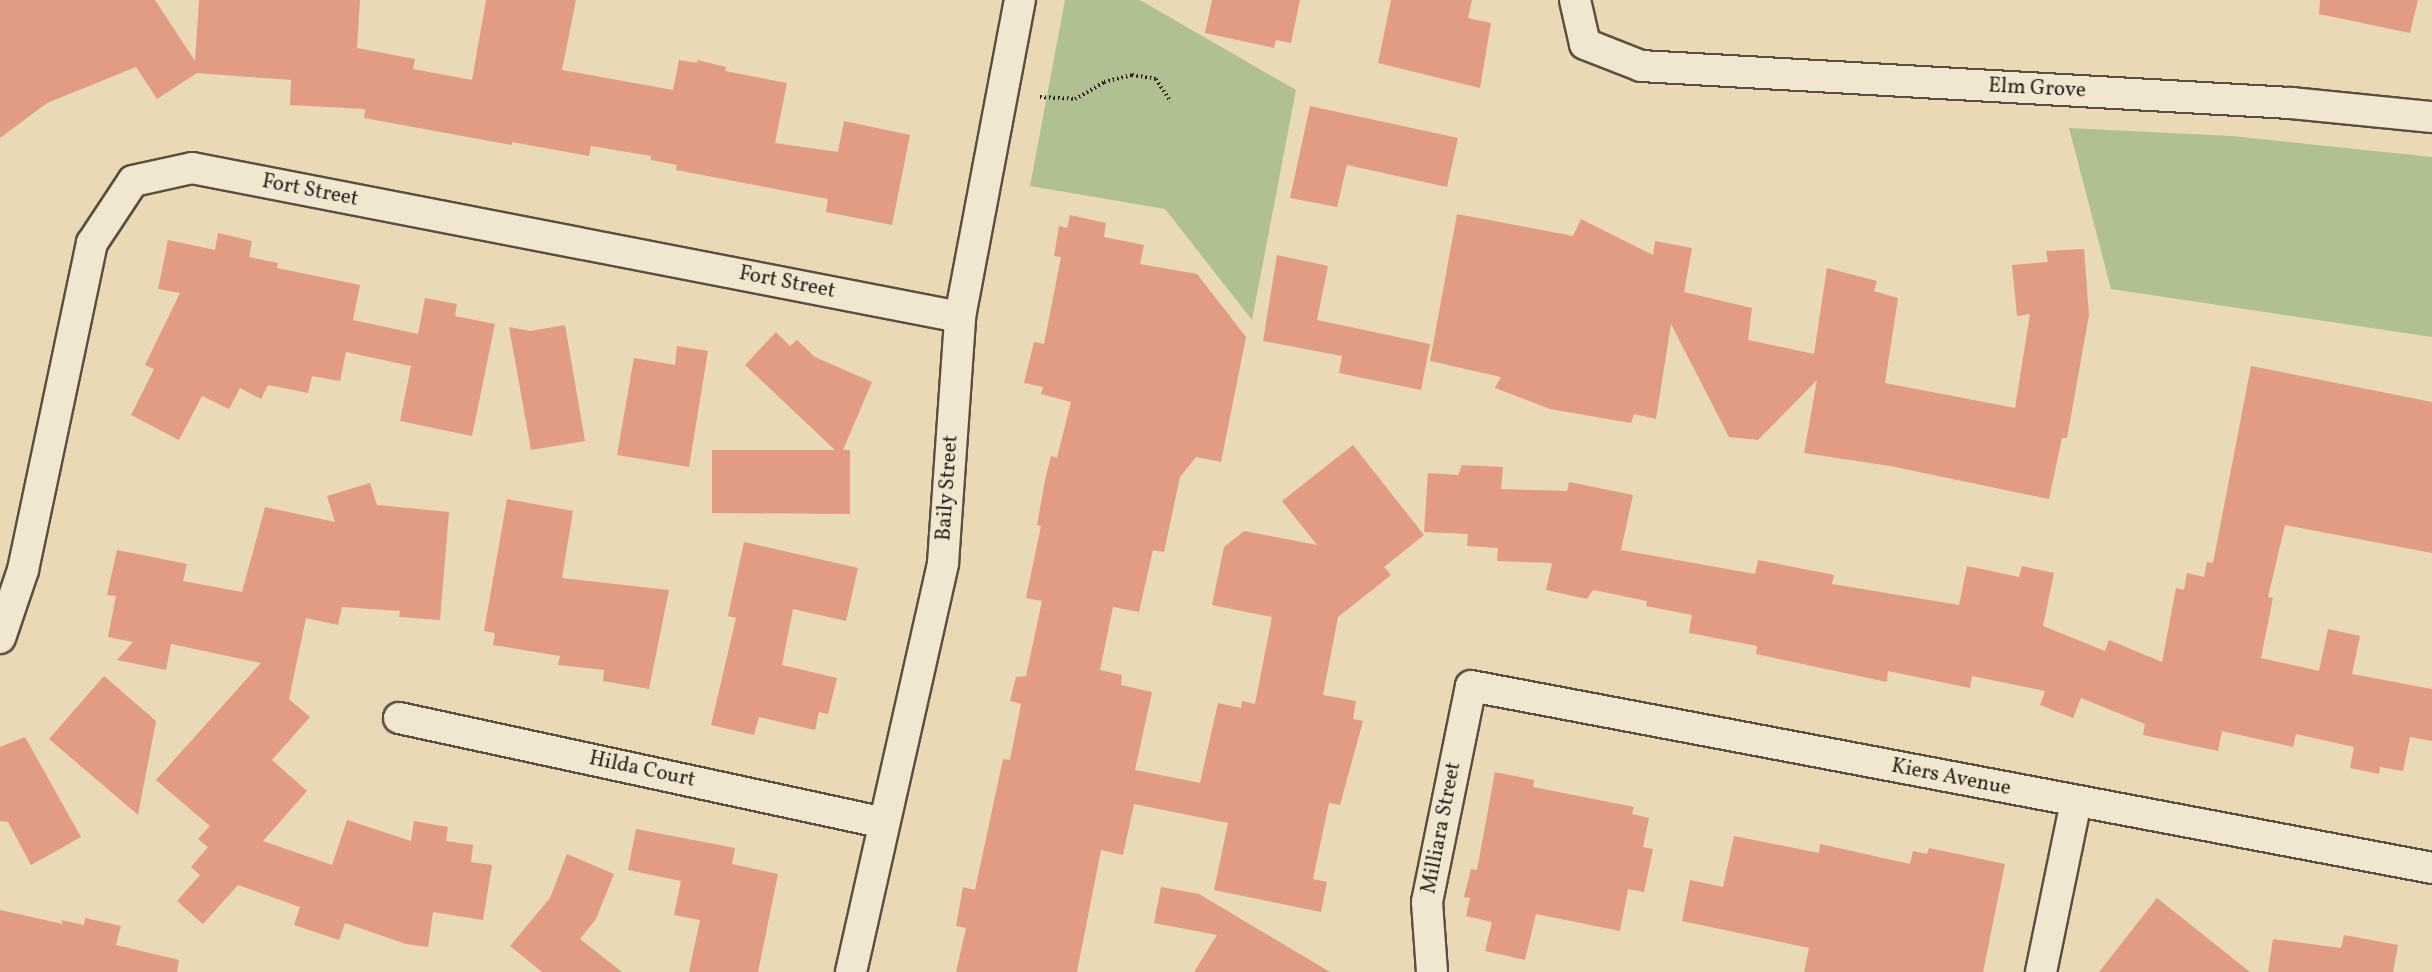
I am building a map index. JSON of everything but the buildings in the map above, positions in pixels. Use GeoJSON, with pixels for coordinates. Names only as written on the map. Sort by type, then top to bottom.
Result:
{"type":"FeatureCollection","features":[{"type":"Feature","properties":{"kind":"street","name":"Baily Street"},"geometry":{"type":"LineString","coordinates":[[851,972],[943,562],[960,317],[1020,0]]}},
{"type":"Feature","properties":{"kind":"street","name":"Elm Grove"},"geometry":{"type":"LineString","coordinates":[[1575,0],[1585,44],[1641,66],[2291,103],[2432,117]]}},
{"type":"Feature","properties":{"kind":"street","name":"Fort Street"},"geometry":{"type":"LineString","coordinates":[[0,638],[23,570],[92,243],[133,181],[192,168],[960,317]]}},
{"type":"Feature","properties":{"kind":"street","name":"Kiers Avenue"},"geometry":{"type":"LineString","coordinates":[[1471,686],[2432,868]]}},
{"type":"Feature","properties":{"kind":"street","name":"Milliara Street"},"geometry":{"type":"LineString","coordinates":[[1432,972],[1427,902],[1471,686]]}},
{"type":"Feature","properties":{"kind":"street","name":"Hilda Court"},"geometry":{"type":"LineString","coordinates":[[399,718],[884,823]]}},
{"type":"Feature","properties":{"kind":"street"},"geometry":{"type":"LineString","coordinates":[[2041,972],[2076,802]]}},
{"type":"Feature","properties":{"kind":"path"},"geometry":{"type":"LineString","coordinates":[[1040,97],[1075,99],[1104,82],[1132,75],[1156,80],[1172,102]]}},
{"type":"Feature","properties":{"kind":"green space"},"geometry":{"type":"Polygon","coordinates":[[[1065,0],[1140,0],[1296,90],[1252,320],[1165,209],[1030,186],[1065,0]]]}},
{"type":"Feature","properties":{"kind":"green space"},"geometry":{"type":"Polygon","coordinates":[[[2069,128],[2232,136],[2432,157],[2432,337],[2111,289],[2069,128]]]}}]}
